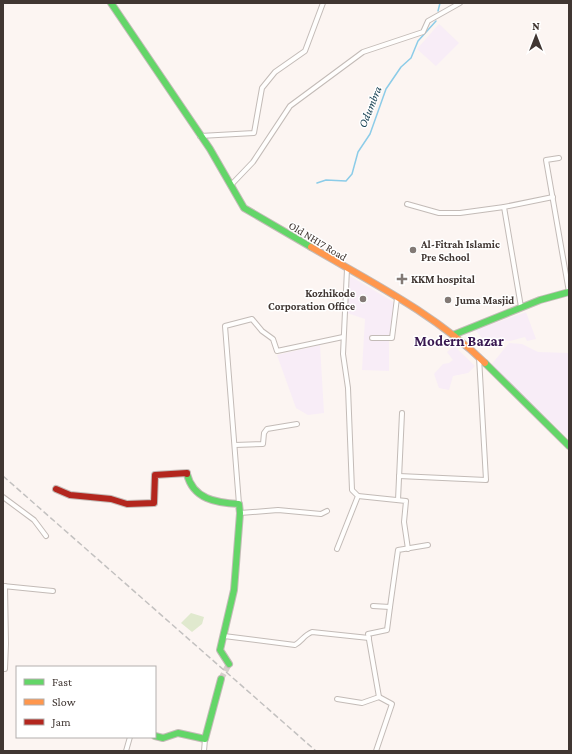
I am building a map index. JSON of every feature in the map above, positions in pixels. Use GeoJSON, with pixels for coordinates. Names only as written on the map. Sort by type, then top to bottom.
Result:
{"type":"FeatureCollection","features":[{"type":"Feature","properties":{"kind":"main road","name":"Old NH17 Road"},"geometry":{"type":"LineString","coordinates":[[111,3],[200,136],[244,208],[397,298],[453,335],[479,357],[569,446]]}},
{"type":"Feature","properties":{"kind":"main road"},"geometry":{"type":"LineString","coordinates":[[453,335],[521,307],[569,292]]}},
{"type":"Feature","properties":{"kind":"main road"},"geometry":{"type":"LineString","coordinates":[[56,489],[70,495],[111,499],[127,504],[154,503],[155,474],[187,473],[188,482],[192,489],[204,497],[217,503],[238,504],[240,513],[234,590],[221,654],[229,664]]}},
{"type":"Feature","properties":{"kind":"main road"},"geometry":{"type":"LineString","coordinates":[[156,736],[163,738],[178,732],[205,739],[221,679]]}},
{"type":"Feature","properties":{"kind":"street"},"geometry":{"type":"LineString","coordinates":[[200,136],[254,133],[262,88],[276,72],[305,52],[323,3]]}},
{"type":"Feature","properties":{"kind":"street"},"geometry":{"type":"LineString","coordinates":[[231,185],[253,162],[290,106],[364,52],[423,32],[428,21],[460,3]]}},
{"type":"Feature","properties":{"kind":"street"},"geometry":{"type":"LineString","coordinates":[[559,158],[546,160],[569,292]]}},
{"type":"Feature","properties":{"kind":"street"},"geometry":{"type":"LineString","coordinates":[[407,204],[439,213],[460,213],[504,207],[553,197]]}},
{"type":"Feature","properties":{"kind":"street"},"geometry":{"type":"LineString","coordinates":[[504,207],[521,307]]}},
{"type":"Feature","properties":{"kind":"street"},"geometry":{"type":"LineString","coordinates":[[346,269],[343,354],[348,388],[352,490],[358,496],[406,501],[404,522],[408,548]]}},
{"type":"Feature","properties":{"kind":"street"},"geometry":{"type":"LineString","coordinates":[[372,338],[392,338],[397,298]]}},
{"type":"Feature","properties":{"kind":"street"},"geometry":{"type":"LineString","coordinates":[[238,504],[235,446],[225,326],[252,319],[262,331],[272,339],[277,351],[343,337]]}},
{"type":"Feature","properties":{"kind":"street"},"geometry":{"type":"LineString","coordinates":[[399,476],[486,480],[479,357]]}},
{"type":"Feature","properties":{"kind":"street"},"geometry":{"type":"LineString","coordinates":[[398,500],[402,412]]}},
{"type":"Feature","properties":{"kind":"street"},"geometry":{"type":"LineString","coordinates":[[235,446],[263,444],[264,434],[267,429],[297,424]]}},
{"type":"Feature","properties":{"kind":"street"},"geometry":{"type":"LineString","coordinates":[[338,549],[358,496]]}},
{"type":"Feature","properties":{"kind":"street"},"geometry":{"type":"LineString","coordinates":[[3,497],[34,520],[46,536]]}},
{"type":"Feature","properties":{"kind":"street"},"geometry":{"type":"LineString","coordinates":[[240,513],[278,510],[321,514],[327,511]]}},
{"type":"Feature","properties":{"kind":"street"},"geometry":{"type":"LineString","coordinates":[[379,697],[368,634],[387,630],[398,550],[428,545]]}},
{"type":"Feature","properties":{"kind":"street"},"geometry":{"type":"LineString","coordinates":[[3,669],[5,669],[6,644],[4,586],[52,591]]}},
{"type":"Feature","properties":{"kind":"street"},"geometry":{"type":"LineString","coordinates":[[373,606],[390,607]]}},
{"type":"Feature","properties":{"kind":"street"},"geometry":{"type":"LineString","coordinates":[[224,636],[295,645],[301,642],[304,635],[312,632],[369,638]]}},
{"type":"Feature","properties":{"kind":"street"},"geometry":{"type":"LineString","coordinates":[[337,700],[362,703],[379,697],[392,704],[376,751]]}},
{"type":"Feature","properties":{"kind":"street"},"geometry":{"type":"LineString","coordinates":[[126,751],[130,738]]}},
{"type":"Feature","properties":{"kind":"street"},"geometry":{"type":"LineString","coordinates":[[204,751],[205,739]]}},
{"type":"Feature","properties":{"kind":"shaded area"},"geometry":{"type":"Polygon","coordinates":[[[439,24],[459,43],[436,66],[417,49],[439,24]]]}},
{"type":"Feature","properties":{"kind":"shaded area"},"geometry":{"type":"Polygon","coordinates":[[[350,276],[395,303],[389,337],[389,371],[362,370],[365,319],[347,313],[350,276]]]}},
{"type":"Feature","properties":{"kind":"shaded area"},"geometry":{"type":"Polygon","coordinates":[[[526,312],[536,339],[527,341],[525,337],[510,341],[484,340],[475,330],[526,312]]]}},
{"type":"Feature","properties":{"kind":"shaded area"},"geometry":{"type":"Polygon","coordinates":[[[509,343],[522,344],[538,352],[569,353],[569,439],[491,365],[509,343]]]}},
{"type":"Feature","properties":{"kind":"shaded area"},"geometry":{"type":"Polygon","coordinates":[[[320,345],[324,413],[308,415],[296,408],[277,355],[320,345]]]}},
{"type":"Feature","properties":{"kind":"shaded area"},"geometry":{"type":"Polygon","coordinates":[[[454,346],[475,366],[468,373],[453,376],[449,390],[439,388],[434,374],[443,364],[449,363],[453,360],[447,352],[454,346]]]}},
{"type":"Feature","properties":{"kind":"green space"},"geometry":{"type":"Polygon","coordinates":[[[191,613],[204,617],[202,624],[192,632],[181,623],[191,613]]]}},
{"type":"Feature","properties":{"kind":"waterway","name":"Odumbra"},"geometry":{"type":"LineString","coordinates":[[438,11],[440,3]]}},
{"type":"Feature","properties":{"kind":"waterway","name":"Odumbra"},"geometry":{"type":"LineString","coordinates":[[317,183],[326,180],[346,181],[352,174],[358,152],[370,134],[386,89],[401,67],[411,58],[418,41],[436,21]]}},
{"type":"Feature","properties":{"kind":"tunnel"},"geometry":{"type":"LineString","coordinates":[[221,679],[229,664]]}},
{"type":"Feature","properties":{"kind":"railway"},"geometry":{"type":"LineString","coordinates":[[3,476],[316,751]]}},
{"type":"Feature","properties":{"kind":"traffic: fast"},"geometry":{"type":"LineString","coordinates":[[111,3],[210,149],[244,208],[311,247]]}},
{"type":"Feature","properties":{"kind":"traffic: fast"},"geometry":{"type":"LineString","coordinates":[[453,335],[540,300],[569,292]]}},
{"type":"Feature","properties":{"kind":"traffic: fast"},"geometry":{"type":"LineString","coordinates":[[485,363],[569,446]]}},
{"type":"Feature","properties":{"kind":"traffic: fast"},"geometry":{"type":"LineString","coordinates":[[187,474],[194,489],[200,494],[214,501],[239,504],[240,513],[234,590],[220,650],[229,664]]}},
{"type":"Feature","properties":{"kind":"traffic: fast"},"geometry":{"type":"LineString","coordinates":[[156,736],[163,738],[178,733],[205,739],[221,679]]}},
{"type":"Feature","properties":{"kind":"traffic: slow"},"geometry":{"type":"LineString","coordinates":[[311,247],[424,314],[466,345],[485,363]]}},
{"type":"Feature","properties":{"kind":"traffic: jam"},"geometry":{"type":"LineString","coordinates":[[56,489],[70,495],[111,499],[127,504],[154,503],[155,475],[187,474]]}},
{"type":"Feature","properties":{"kind":"place","name":"Al-Fitrah Islamic Pre School"},"geometry":{"type":"Point","coordinates":[413,250]}},
{"type":"Feature","properties":{"kind":"place","name":"KKM hospital"},"geometry":{"type":"Point","coordinates":[402,279]}},
{"type":"Feature","properties":{"kind":"place","name":"Kozhikode Corporation Office"},"geometry":{"type":"Point","coordinates":[363,299]}},
{"type":"Feature","properties":{"kind":"place","name":"Juma Masjid"},"geometry":{"type":"Point","coordinates":[448,300]}},
{"type":"Feature","properties":{"kind":"district","name":"Modern Bazar"},"geometry":{"type":"Point","coordinates":[459,341]}}]}
